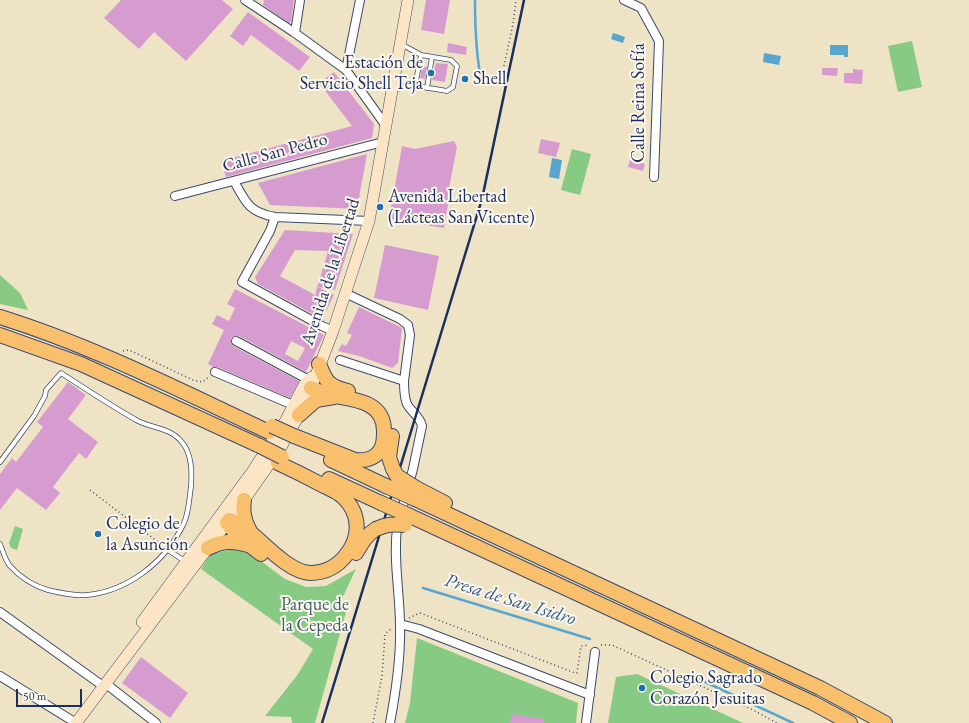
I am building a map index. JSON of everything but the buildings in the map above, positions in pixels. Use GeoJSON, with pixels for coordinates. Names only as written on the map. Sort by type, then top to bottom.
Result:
{"type":"FeatureCollection","features":[{"type":"Feature","properties":{"kind":"highway"},"geometry":{"type":"LineString","coordinates":[[0,317],[82,347],[170,386],[228,408],[292,438],[386,486],[414,493],[568,570],[820,688],[885,723]]}},
{"type":"Feature","properties":{"kind":"highway"},"geometry":{"type":"LineString","coordinates":[[0,335],[81,364],[116,379],[258,454],[280,460],[381,503],[419,530],[495,563],[581,595],[813,703],[850,723]]}},
{"type":"Feature","properties":{"kind":"highway"},"geometry":{"type":"LineString","coordinates":[[292,438],[355,460],[363,461],[371,459],[378,454],[382,447],[384,437],[382,420],[379,413],[372,406],[339,393],[325,378],[311,380]]}},
{"type":"Feature","properties":{"kind":"highway"},"geometry":{"type":"LineString","coordinates":[[311,380],[324,393],[370,396],[386,410],[392,428],[389,457],[392,469],[414,493]]}},
{"type":"Feature","properties":{"kind":"highway"},"geometry":{"type":"LineString","coordinates":[[296,410],[316,400],[339,393]]}},
{"type":"Feature","properties":{"kind":"highway"},"geometry":{"type":"LineString","coordinates":[[244,500],[242,509],[243,516],[251,539],[293,567],[309,573],[328,569],[336,565],[350,550],[355,540],[357,528],[356,518],[351,506],[342,496],[280,460]]}},
{"type":"Feature","properties":{"kind":"highway"},"geometry":{"type":"LineString","coordinates":[[227,521],[237,523],[285,572],[293,576],[313,580],[334,575],[343,568],[351,561],[368,534],[386,525],[406,520]]}},
{"type":"Feature","properties":{"kind":"highway"},"geometry":{"type":"LineString","coordinates":[[208,548],[226,541],[242,543],[251,539]]}},
{"type":"Feature","properties":{"kind":"main road","name":"Avenida de la Libertad"},"geometry":{"type":"LineString","coordinates":[[296,410],[333,331],[369,221],[408,0]]}},
{"type":"Feature","properties":{"kind":"main road"},"geometry":{"type":"LineString","coordinates":[[115,670],[147,616],[212,528],[258,454],[296,410]]}},
{"type":"Feature","properties":{"kind":"main road"},"geometry":{"type":"LineString","coordinates":[[76,723],[244,500],[281,447],[296,410]]}},
{"type":"Feature","properties":{"kind":"main road"},"geometry":{"type":"LineString","coordinates":[[227,521],[227,514],[258,469],[258,454]]}},
{"type":"Feature","properties":{"kind":"main road"},"geometry":{"type":"LineString","coordinates":[[212,528],[227,521]]}},
{"type":"Feature","properties":{"kind":"main road"},"geometry":{"type":"LineString","coordinates":[[147,628],[153,614],[186,569],[186,562]]}},
{"type":"Feature","properties":{"kind":"street"},"geometry":{"type":"LineString","coordinates":[[245,0],[295,33],[346,70],[386,126]]}},
{"type":"Feature","properties":{"kind":"street"},"geometry":{"type":"LineString","coordinates":[[295,33],[300,0]]}},
{"type":"Feature","properties":{"kind":"street"},"geometry":{"type":"LineString","coordinates":[[346,70],[360,0]]}},
{"type":"Feature","properties":{"kind":"street","name":"Calle Reina Sofía"},"geometry":{"type":"LineString","coordinates":[[624,0],[641,8],[659,41],[654,177]]}},
{"type":"Feature","properties":{"kind":"street","name":"Calle San Pedro"},"geometry":{"type":"LineString","coordinates":[[175,196],[383,142]]}},
{"type":"Feature","properties":{"kind":"street"},"geometry":{"type":"LineString","coordinates":[[234,181],[246,203],[256,211],[276,217],[369,221]]}},
{"type":"Feature","properties":{"kind":"street"},"geometry":{"type":"LineString","coordinates":[[276,217],[242,282],[333,331]]}},
{"type":"Feature","properties":{"kind":"street"},"geometry":{"type":"LineString","coordinates":[[345,293],[400,319],[408,326],[410,335],[404,381],[405,397],[407,404],[421,420],[422,426],[413,470],[397,528],[396,537],[396,573],[400,624],[400,646],[396,691],[390,723]]}},
{"type":"Feature","properties":{"kind":"street"},"geometry":{"type":"LineString","coordinates":[[236,341],[311,380]]}},
{"type":"Feature","properties":{"kind":"street"},"geometry":{"type":"LineString","coordinates":[[340,360],[404,381]]}},
{"type":"Feature","properties":{"kind":"street"},"geometry":{"type":"LineString","coordinates":[[215,372],[296,410]]}},
{"type":"Feature","properties":{"kind":"street"},"geometry":{"type":"LineString","coordinates":[[0,612],[104,684],[156,723]]}},
{"type":"Feature","properties":{"kind":"street"},"geometry":{"type":"LineString","coordinates":[[400,624],[419,629],[590,695]]}},
{"type":"Feature","properties":{"kind":"street"},"geometry":{"type":"LineString","coordinates":[[586,723],[595,652]]}},
{"type":"Feature","properties":{"kind":"street"},"geometry":{"type":"LineString","coordinates":[[0,676],[76,723]]}},
{"type":"Feature","properties":{"kind":"lane"},"geometry":{"type":"LineString","coordinates":[[393,90],[411,85],[447,91],[453,87],[457,66],[451,60],[421,55],[400,43]]}},
{"type":"Feature","properties":{"kind":"lane"},"geometry":{"type":"LineString","coordinates":[[415,86],[421,55]]}},
{"type":"Feature","properties":{"kind":"lane"},"geometry":{"type":"LineString","coordinates":[[427,88],[432,57]]}},
{"type":"Feature","properties":{"kind":"lane"},"geometry":{"type":"LineString","coordinates":[[0,462],[34,416],[45,396],[46,390],[61,373],[140,422],[164,429],[182,441],[188,452],[191,463],[189,506],[184,524],[168,550],[132,581],[115,588],[87,595],[72,595],[41,588],[10,566],[0,544]]}},
{"type":"Feature","properties":{"kind":"lane"},"geometry":{"type":"LineString","coordinates":[[168,550],[186,562]]}},
{"type":"Feature","properties":{"kind":"path"},"geometry":{"type":"LineString","coordinates":[[504,66],[513,24],[516,0]]}},
{"type":"Feature","properties":{"kind":"path"},"geometry":{"type":"LineString","coordinates":[[123,351],[129,350],[193,380],[202,382],[208,379],[215,372]]}},
{"type":"Feature","properties":{"kind":"path"},"geometry":{"type":"LineString","coordinates":[[90,490],[168,550]]}},
{"type":"Feature","properties":{"kind":"path"},"geometry":{"type":"LineString","coordinates":[[373,723],[382,676],[385,634]]}},
{"type":"Feature","properties":{"kind":"green space"},"geometry":{"type":"Polygon","coordinates":[[[912,41],[922,87],[898,92],[888,46],[912,41]]]}},
{"type":"Feature","properties":{"kind":"green space"},"geometry":{"type":"Polygon","coordinates":[[[572,149],[591,154],[580,195],[561,190],[572,149]]]}},
{"type":"Feature","properties":{"kind":"green space"},"geometry":{"type":"Polygon","coordinates":[[[0,275],[20,293],[28,310],[0,304],[0,275]]]}},
{"type":"Feature","properties":{"kind":"green space"},"geometry":{"type":"Polygon","coordinates":[[[15,526],[23,529],[17,550],[11,548],[9,543],[15,526]]]}},
{"type":"Feature","properties":{"kind":"green space","name":"Parque de la Cepeda"},"geometry":{"type":"Polygon","coordinates":[[[239,548],[253,555],[285,579],[306,587],[326,586],[356,569],[340,603],[348,605],[315,723],[292,723],[291,717],[265,716],[298,674],[313,649],[201,569],[210,554],[239,548]]]}},
{"type":"Feature","properties":{"kind":"green space"},"geometry":{"type":"Polygon","coordinates":[[[417,638],[578,703],[576,723],[405,723],[410,703],[417,638]]]}},
{"type":"Feature","properties":{"kind":"green space","name":"Colegio Sagrado Corazón Jesuitas"},"geometry":{"type":"Polygon","coordinates":[[[637,674],[743,723],[608,723],[616,677],[637,674]]]}},
{"type":"Feature","properties":{"kind":"water"},"geometry":{"type":"Polygon","coordinates":[[[613,33],[625,37],[623,43],[611,39],[613,33]]]}},
{"type":"Feature","properties":{"kind":"water"},"geometry":{"type":"Polygon","coordinates":[[[830,45],[848,45],[848,57],[844,57],[844,55],[830,55],[830,45]]]}},
{"type":"Feature","properties":{"kind":"water"},"geometry":{"type":"Polygon","coordinates":[[[764,53],[781,56],[779,65],[763,62],[764,53]]]}},
{"type":"Feature","properties":{"kind":"water"},"geometry":{"type":"Polygon","coordinates":[[[552,158],[562,160],[559,179],[549,177],[552,158]]]}},
{"type":"Feature","properties":{"kind":"waterway","name":"Presa de San Isidro"},"geometry":{"type":"LineString","coordinates":[[475,0],[476,42],[482,84]]}},
{"type":"Feature","properties":{"kind":"waterway","name":"Presa de San Isidro"},"geometry":{"type":"LineString","coordinates":[[423,588],[590,639]]}},
{"type":"Feature","properties":{"kind":"waterway","name":"Presa de San Isidro"},"geometry":{"type":"LineString","coordinates":[[688,674],[793,723]]}},
{"type":"Feature","properties":{"kind":"railway"},"geometry":{"type":"LineString","coordinates":[[322,723],[482,199],[524,0]]}},
{"type":"Feature","properties":{"kind":"place","name":"Estación de Servicio Shell Teja"},"geometry":{"type":"Point","coordinates":[431,73]}},
{"type":"Feature","properties":{"kind":"place","name":"Shell"},"geometry":{"type":"Point","coordinates":[465,79]}},
{"type":"Feature","properties":{"kind":"place","name":"Avenida Libertad (Lácteas San Vicente)"},"geometry":{"type":"Point","coordinates":[380,207]}},
{"type":"Feature","properties":{"kind":"place","name":"Colegio de la Asunción"},"geometry":{"type":"Point","coordinates":[98,534]}},
{"type":"Feature","properties":{"kind":"place","name":"Colegio Sagrado Corazón Jesuitas"},"geometry":{"type":"Point","coordinates":[642,688]}}]}
